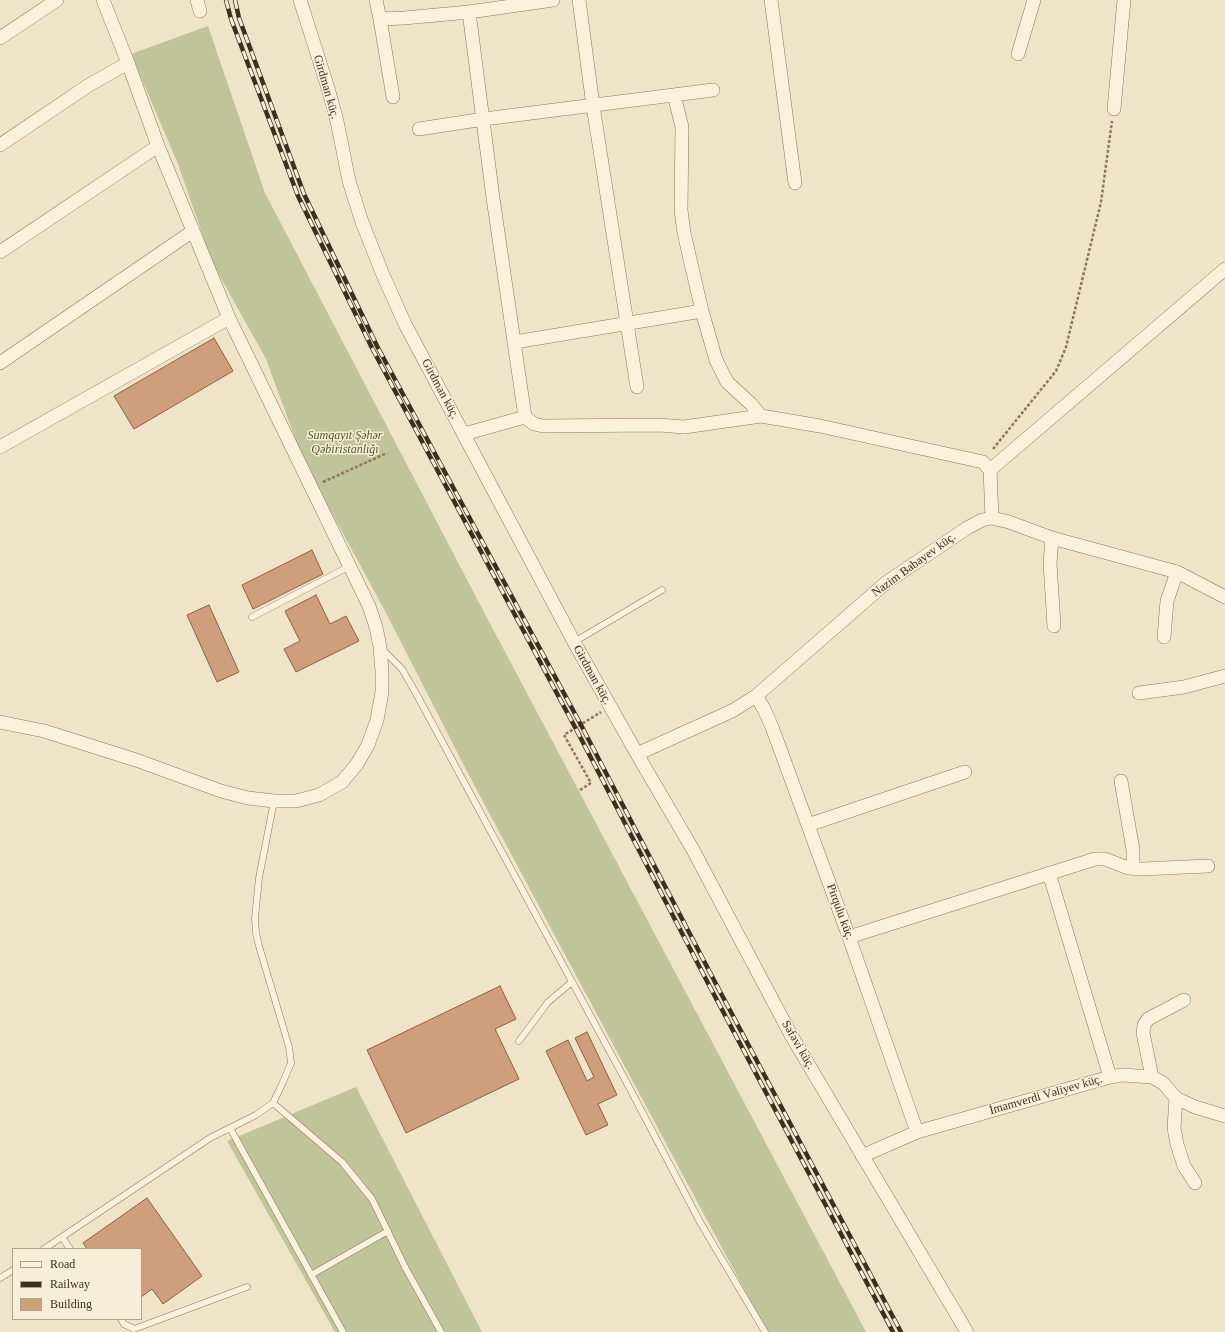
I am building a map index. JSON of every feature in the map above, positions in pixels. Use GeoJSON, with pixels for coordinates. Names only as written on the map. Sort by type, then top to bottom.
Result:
{"type":"FeatureCollection","features":[{"type":"Feature","properties":{"kind":"street"},"geometry":{"type":"LineString","coordinates":[[0,38],[57,0]]}},
{"type":"Feature","properties":{"kind":"street"},"geometry":{"type":"LineString","coordinates":[[0,722],[44,731],[136,760],[220,791],[248,798],[274,801],[296,801],[319,795],[342,782],[357,764],[368,745],[377,720],[382,692],[380,647],[376,627],[369,606],[229,318],[158,146],[103,0]]}},
{"type":"Feature","properties":{"kind":"street","name":"Girdman küç."},"geometry":{"type":"LineString","coordinates":[[300,0],[337,121],[349,180],[362,222],[383,275],[405,324],[574,642],[636,754]]}},
{"type":"Feature","properties":{"kind":"street"},"geometry":{"type":"LineString","coordinates":[[376,0],[393,97]]}},
{"type":"Feature","properties":{"kind":"street"},"geometry":{"type":"LineString","coordinates":[[380,19],[469,12],[553,0]]}},
{"type":"Feature","properties":{"kind":"street"},"geometry":{"type":"LineString","coordinates":[[579,0],[593,106],[638,387]]}},
{"type":"Feature","properties":{"kind":"street"},"geometry":{"type":"LineString","coordinates":[[771,0],[795,183]]}},
{"type":"Feature","properties":{"kind":"street"},"geometry":{"type":"LineString","coordinates":[[1018,54],[1034,0]]}},
{"type":"Feature","properties":{"kind":"street"},"geometry":{"type":"LineString","coordinates":[[1114,109],[1124,0]]}},
{"type":"Feature","properties":{"kind":"street"},"geometry":{"type":"LineString","coordinates":[[469,12],[525,417],[534,424],[543,426],[659,425],[684,427],[761,416],[820,426],[986,466]]}},
{"type":"Feature","properties":{"kind":"street"},"geometry":{"type":"LineString","coordinates":[[0,144],[89,85],[128,63]]}},
{"type":"Feature","properties":{"kind":"street"},"geometry":{"type":"LineString","coordinates":[[420,129],[484,119],[713,90]]}},
{"type":"Feature","properties":{"kind":"street"},"geometry":{"type":"LineString","coordinates":[[674,95],[682,127],[681,210],[702,311],[716,360],[727,382],[751,404],[761,416]]}},
{"type":"Feature","properties":{"kind":"street"},"geometry":{"type":"LineString","coordinates":[[0,252],[158,146]]}},
{"type":"Feature","properties":{"kind":"street"},"geometry":{"type":"LineString","coordinates":[[0,363],[193,231]]}},
{"type":"Feature","properties":{"kind":"street"},"geometry":{"type":"LineString","coordinates":[[986,466],[1225,269]]}},
{"type":"Feature","properties":{"kind":"street"},"geometry":{"type":"LineString","coordinates":[[515,342],[702,311]]}},
{"type":"Feature","properties":{"kind":"street"},"geometry":{"type":"LineString","coordinates":[[0,448],[229,318]]}},
{"type":"Feature","properties":{"kind":"street"},"geometry":{"type":"LineString","coordinates":[[464,434],[525,417]]}},
{"type":"Feature","properties":{"kind":"street"},"geometry":{"type":"LineString","coordinates":[[986,466],[992,518],[1009,522],[1052,538],[1176,572],[1225,597]]}},
{"type":"Feature","properties":{"kind":"street","name":"Nazim Babayev küç."},"geometry":{"type":"LineString","coordinates":[[636,754],[732,711],[756,696],[887,582],[967,528],[982,520],[992,518]]}},
{"type":"Feature","properties":{"kind":"street"},"geometry":{"type":"LineString","coordinates":[[1052,538],[1050,563],[1054,626]]}},
{"type":"Feature","properties":{"kind":"street"},"geometry":{"type":"LineString","coordinates":[[1164,637],[1167,602],[1176,572]]}},
{"type":"Feature","properties":{"kind":"street"},"geometry":{"type":"LineString","coordinates":[[1139,693],[1184,687],[1225,676]]}},
{"type":"Feature","properties":{"kind":"street","name":"Pirqulu küç."},"geometry":{"type":"LineString","coordinates":[[756,696],[772,726],[849,937],[917,1132]]}},
{"type":"Feature","properties":{"kind":"street","name":"Səfəvi küç."},"geometry":{"type":"LineString","coordinates":[[636,754],[702,867],[791,1034],[967,1332]]}},
{"type":"Feature","properties":{"kind":"street"},"geometry":{"type":"LineString","coordinates":[[808,825],[965,772]]}},
{"type":"Feature","properties":{"kind":"street"},"geometry":{"type":"LineString","coordinates":[[1121,781],[1132,844],[1133,868]]}},
{"type":"Feature","properties":{"kind":"street"},"geometry":{"type":"LineString","coordinates":[[849,937],[1095,859],[1105,859],[1128,868],[1208,866]]}},
{"type":"Feature","properties":{"kind":"street"},"geometry":{"type":"LineString","coordinates":[[1049,873],[1110,1077]]}},
{"type":"Feature","properties":{"kind":"street"},"geometry":{"type":"LineString","coordinates":[[1184,1000],[1148,1019],[1144,1025],[1143,1033],[1152,1077],[1163,1083],[1176,1098],[1194,1107],[1225,1116]]}},
{"type":"Feature","properties":{"kind":"street","name":"İmamverdi Vəliyev küç."},"geometry":{"type":"LineString","coordinates":[[862,1156],[917,1132],[1110,1077],[1122,1075],[1152,1077]]}},
{"type":"Feature","properties":{"kind":"street"},"geometry":{"type":"LineString","coordinates":[[1176,1098],[1174,1128],[1177,1144],[1184,1166],[1195,1183]]}},
{"type":"Feature","properties":{"kind":"lane"},"geometry":{"type":"LineString","coordinates":[[252,617],[350,566]]}},
{"type":"Feature","properties":{"kind":"lane"},"geometry":{"type":"LineString","coordinates":[[574,642],[662,590]]}},
{"type":"Feature","properties":{"kind":"lane"},"geometry":{"type":"LineString","coordinates":[[380,647],[402,669],[418,696],[700,1222],[765,1332]]}},
{"type":"Feature","properties":{"kind":"lane"},"geometry":{"type":"LineString","coordinates":[[46,1248],[210,1138],[256,1115],[273,1103],[291,1063],[290,1047],[259,946],[255,918],[259,878],[274,801]]}},
{"type":"Feature","properties":{"kind":"lane"},"geometry":{"type":"LineString","coordinates":[[519,1041],[548,1002],[572,982]]}},
{"type":"Feature","properties":{"kind":"lane"},"geometry":{"type":"LineString","coordinates":[[273,1103],[342,1162],[372,1199],[441,1332]]}},
{"type":"Feature","properties":{"kind":"lane"},"geometry":{"type":"LineString","coordinates":[[230,1128],[343,1332]]}},
{"type":"Feature","properties":{"kind":"lane"},"geometry":{"type":"LineString","coordinates":[[311,1275],[388,1231]]}},
{"type":"Feature","properties":{"kind":"lane"},"geometry":{"type":"LineString","coordinates":[[62,1237],[69,1248]]}},
{"type":"Feature","properties":{"kind":"lane"},"geometry":{"type":"LineString","coordinates":[[0,1278],[12,1271]]}},
{"type":"Feature","properties":{"kind":"lane"},"geometry":{"type":"LineString","coordinates":[[122,1320],[124,1324],[134,1328],[247,1287]]}},
{"type":"Feature","properties":{"kind":"path"},"geometry":{"type":"LineString","coordinates":[[986,466],[1056,371],[1066,348],[1101,202],[1114,109]]}},
{"type":"Feature","properties":{"kind":"path"},"geometry":{"type":"LineString","coordinates":[[312,488],[387,453]]}},
{"type":"Feature","properties":{"kind":"path"},"geometry":{"type":"LineString","coordinates":[[580,790],[591,783],[564,735],[610,707]]}},
{"type":"Feature","properties":{"kind":"green space","name":"Sumqayıt Şəhər Qəbiristanlığı"},"geometry":{"type":"Polygon","coordinates":[[[208,26],[265,193],[486,616],[866,1332],[767,1332],[472,781],[384,609],[303,460],[266,359],[212,262],[178,164],[131,54],[208,26]]]}},
{"type":"Feature","properties":{"kind":"green space"},"geometry":{"type":"Polygon","coordinates":[[[356,1087],[482,1332],[335,1332],[227,1141],[356,1087]]]}},
{"type":"Feature","properties":{"kind":"building"},"geometry":{"type":"Polygon","coordinates":[[[214,338],[233,371],[134,429],[114,396],[214,338]]]}},
{"type":"Feature","properties":{"kind":"building"},"geometry":{"type":"Polygon","coordinates":[[[312,550],[323,574],[253,609],[242,585],[312,550]]]}},
{"type":"Feature","properties":{"kind":"building"},"geometry":{"type":"Polygon","coordinates":[[[316,595],[330,624],[346,616],[359,641],[296,672],[284,649],[300,641],[285,611],[316,595]]]}},
{"type":"Feature","properties":{"kind":"building"},"geometry":{"type":"Polygon","coordinates":[[[209,605],[239,672],[217,682],[187,615],[209,605]]]}},
{"type":"Feature","properties":{"kind":"building"},"geometry":{"type":"Polygon","coordinates":[[[500,986],[516,1019],[495,1029],[519,1079],[406,1133],[367,1050],[500,986]]]}},
{"type":"Feature","properties":{"kind":"building"},"geometry":{"type":"Polygon","coordinates":[[[587,1032],[617,1095],[598,1104],[608,1125],[586,1135],[546,1051],[568,1040],[587,1081],[594,1077],[575,1038],[587,1032]]]}},
{"type":"Feature","properties":{"kind":"building"},"geometry":{"type":"Polygon","coordinates":[[[147,1198],[202,1276],[163,1304],[152,1289],[142,1296],[142,1248],[86,1248],[83,1243],[147,1198]]]}},
{"type":"Feature","properties":{"kind":"railway"},"geometry":{"type":"LineString","coordinates":[[226,0],[231,19],[298,196],[372,348],[576,729],[710,987],[893,1332]]}},
{"type":"Feature","properties":{"kind":"railway"},"geometry":{"type":"LineString","coordinates":[[235,0],[239,18],[304,194],[377,346],[581,725],[716,984],[901,1332]]}}]}
